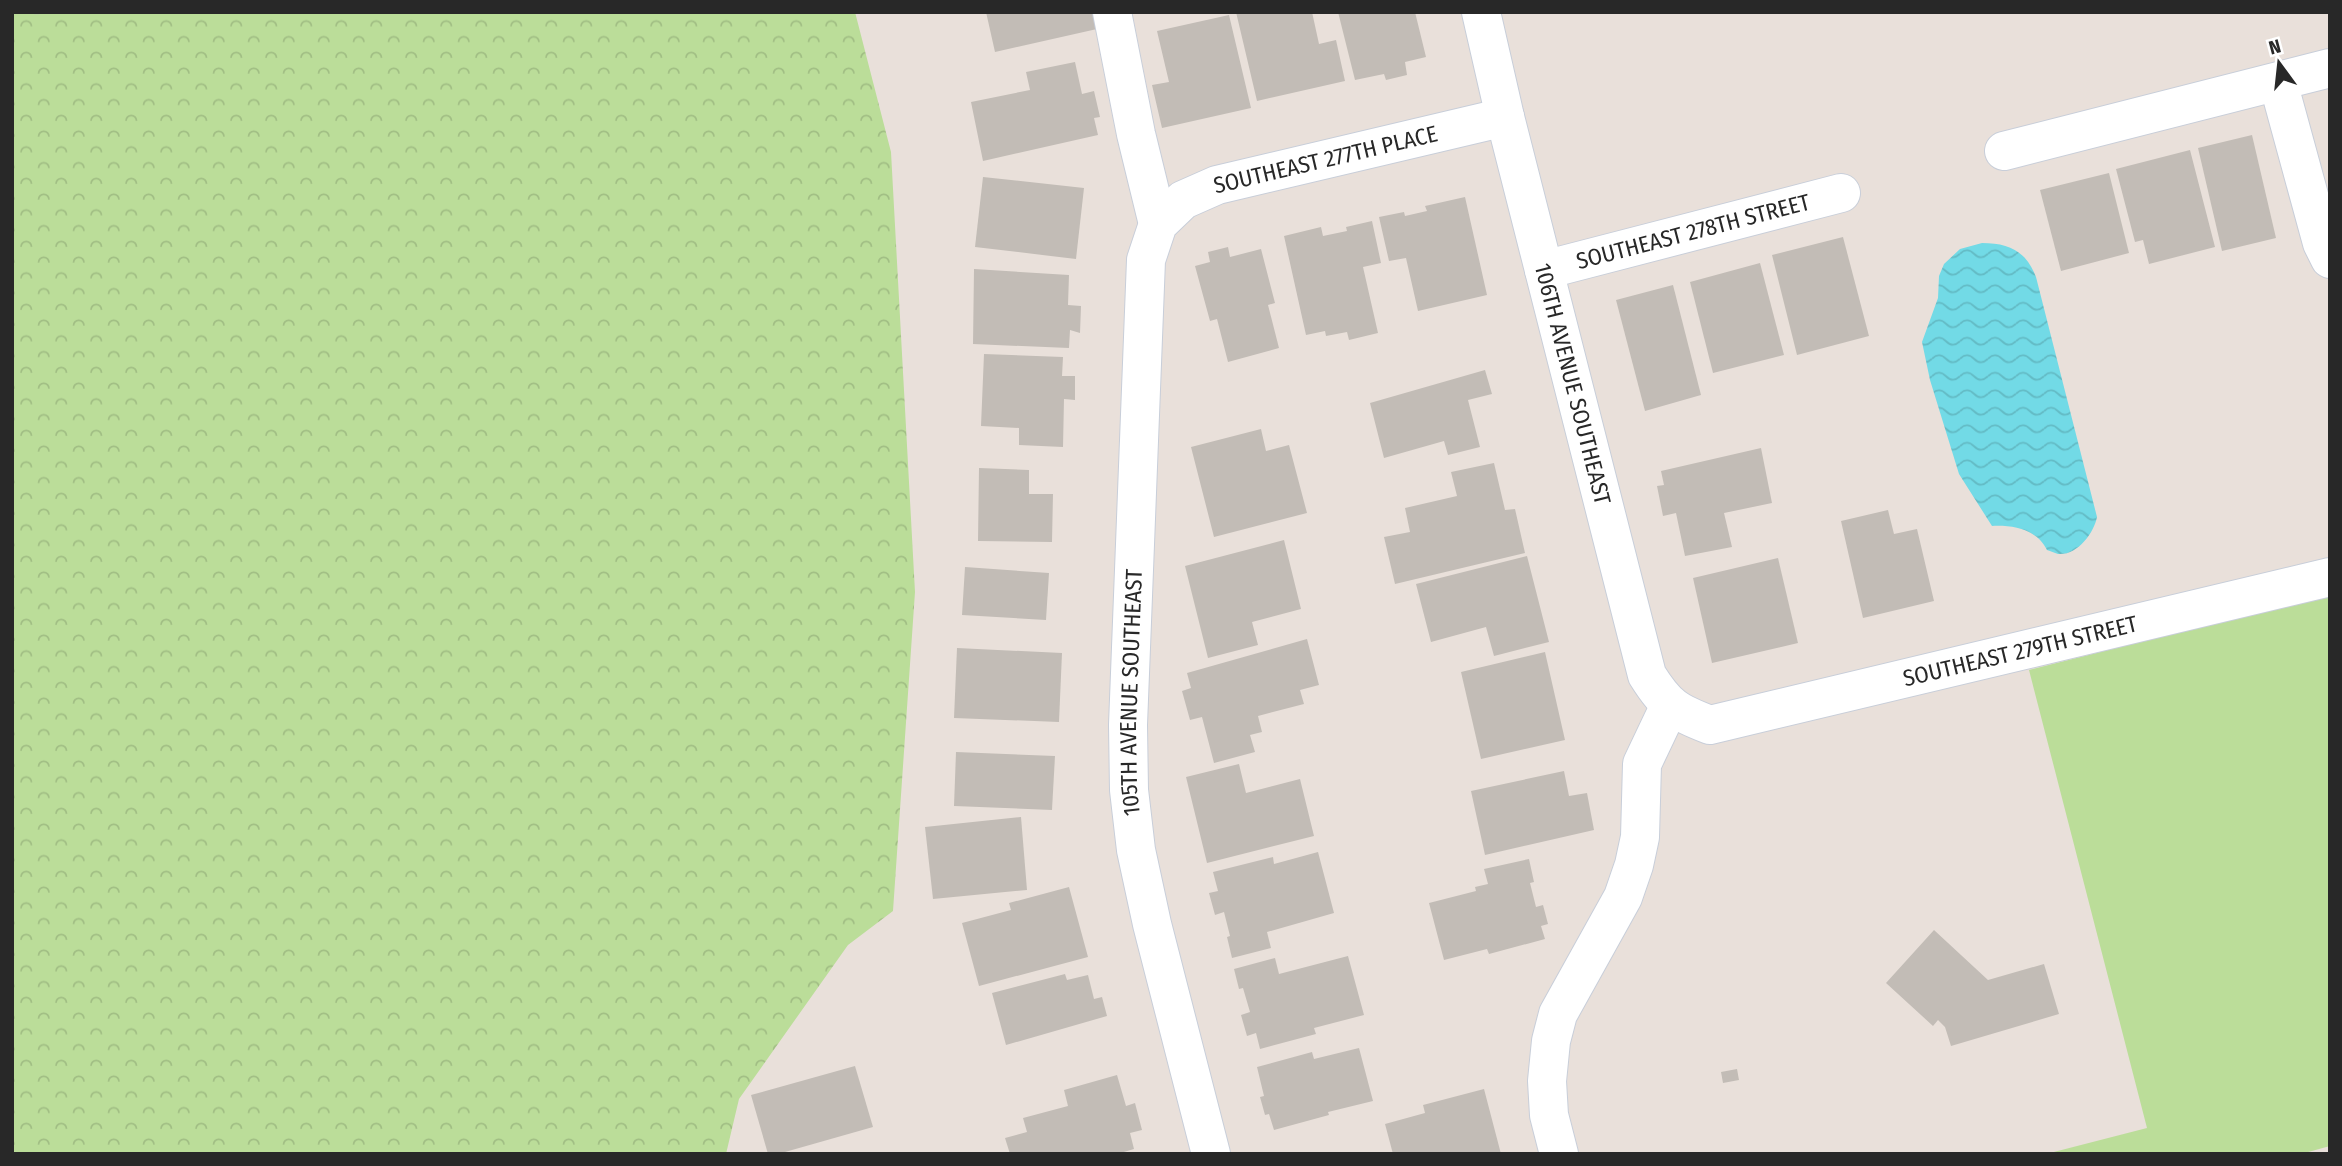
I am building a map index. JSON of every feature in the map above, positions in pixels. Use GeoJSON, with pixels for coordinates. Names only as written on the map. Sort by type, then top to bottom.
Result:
{"type":"FeatureCollection","features":[{"type":"Feature","properties":{"kind":"street"},"geometry":{"type":"LineString","coordinates":[[1112,12],[1136,134],[1158,224]]}},
{"type":"Feature","properties":{"kind":"street","name":"106TH AVENUE SOUTHEAST"},"geometry":{"type":"LineString","coordinates":[[1481,12],[1505,117],[1647,675],[1670,705],[1685,715],[1710,725]]}},
{"type":"Feature","properties":{"kind":"street"},"geometry":{"type":"LineString","coordinates":[[2004,152],[2330,68]]}},
{"type":"Feature","properties":{"kind":"street"},"geometry":{"type":"LineString","coordinates":[[2278,82],[2322,243],[2330,259]]}},
{"type":"Feature","properties":{"kind":"street","name":"SOUTHEAST 277TH PLACE"},"geometry":{"type":"LineString","coordinates":[[1158,224],[1183,200],[1217,185],[1505,117]]}},
{"type":"Feature","properties":{"kind":"street","name":"SOUTHEAST 278TH STREET"},"geometry":{"type":"LineString","coordinates":[[1544,270],[1841,193]]}},
{"type":"Feature","properties":{"kind":"street","name":"105TH AVENUE SOUTHEAST"},"geometry":{"type":"LineString","coordinates":[[1158,224],[1146,260],[1128,725],[1129,790],[1136,850],[1152,924],[1211,1154]]}},
{"type":"Feature","properties":{"kind":"street","name":"SOUTHEAST 279TH STREET"},"geometry":{"type":"LineString","coordinates":[[1710,725],[2330,577]]}},
{"type":"Feature","properties":{"kind":"street"},"geometry":{"type":"LineString","coordinates":[[1559,1154],[1549,1115],[1547,1081],[1551,1041],[1558,1014],[1623,897],[1640,837],[1642,764],[1670,705]]}},
{"type":"Feature","properties":{"kind":"green space"},"geometry":{"type":"Polygon","coordinates":[[[12,12],[855,12],[891,152],[915,592],[893,911],[848,945],[739,1099],[726,1154],[12,1154],[12,12]]]}},
{"type":"Feature","properties":{"kind":"green space"},"geometry":{"type":"Polygon","coordinates":[[[2330,594],[2330,1146],[2301,1154],[2046,1154],[2147,1128],[2029,670],[2330,594]]]}},
{"type":"Feature","properties":{"kind":"water"},"geometry":{"type":"Polygon","coordinates":[[[1982,243],[2015,250],[2027,261],[2036,277],[2097,517],[2084,542],[2065,554],[2047,550],[2037,537],[2024,530],[1992,526],[1959,474],[1930,380],[1922,342],[1938,298],[1939,276],[1944,264],[1960,249],[1982,243]]]}},
{"type":"Feature","properties":{"kind":"building"},"geometry":{"type":"Polygon","coordinates":[[[986,12],[1094,12],[1097,29],[995,52],[986,12]]]}},
{"type":"Feature","properties":{"kind":"building"},"geometry":{"type":"Polygon","coordinates":[[[1236,12],[1312,12],[1319,44],[1336,40],[1345,81],[1257,101],[1236,12]]]}},
{"type":"Feature","properties":{"kind":"building"},"geometry":{"type":"Polygon","coordinates":[[[1338,12],[1415,12],[1426,57],[1405,62],[1407,75],[1386,80],[1384,74],[1355,80],[1338,12]]]}},
{"type":"Feature","properties":{"kind":"building"},"geometry":{"type":"Polygon","coordinates":[[[1229,15],[1251,108],[1162,128],[1152,85],[1169,82],[1157,31],[1229,15]]]}},
{"type":"Feature","properties":{"kind":"building"},"geometry":{"type":"Polygon","coordinates":[[[1075,62],[1082,94],[1094,91],[1100,117],[1094,118],[1098,135],[983,161],[971,102],[1030,90],[1026,72],[1075,62]]]}},
{"type":"Feature","properties":{"kind":"building"},"geometry":{"type":"Polygon","coordinates":[[[2252,135],[2276,238],[2222,251],[2198,148],[2252,135]]]}},
{"type":"Feature","properties":{"kind":"building"},"geometry":{"type":"Polygon","coordinates":[[[2190,150],[2215,247],[2149,264],[2143,240],[2135,242],[2116,169],[2190,150]]]}},
{"type":"Feature","properties":{"kind":"building"},"geometry":{"type":"Polygon","coordinates":[[[2109,173],[2129,253],[2061,271],[2040,190],[2109,173]]]}},
{"type":"Feature","properties":{"kind":"building"},"geometry":{"type":"Polygon","coordinates":[[[983,177],[1084,188],[1076,259],[975,247],[983,177]]]}},
{"type":"Feature","properties":{"kind":"building"},"geometry":{"type":"Polygon","coordinates":[[[1465,197],[1487,295],[1418,311],[1406,258],[1389,261],[1379,217],[1404,212],[1405,216],[1427,211],[1425,206],[1465,197]]]}},
{"type":"Feature","properties":{"kind":"building"},"geometry":{"type":"Polygon","coordinates":[[[1372,221],[1381,263],[1363,267],[1378,333],[1349,340],[1347,332],[1326,336],[1325,331],[1306,335],[1284,236],[1321,227],[1323,236],[1347,231],[1346,227],[1372,221]]]}},
{"type":"Feature","properties":{"kind":"building"},"geometry":{"type":"Polygon","coordinates":[[[1843,237],[1869,336],[1797,355],[1772,255],[1843,237]]]}},
{"type":"Feature","properties":{"kind":"building"},"geometry":{"type":"Polygon","coordinates":[[[1228,247],[1230,257],[1261,249],[1275,303],[1268,305],[1279,348],[1228,362],[1217,319],[1210,321],[1195,266],[1210,262],[1208,252],[1228,247]]]}},
{"type":"Feature","properties":{"kind":"building"},"geometry":{"type":"Polygon","coordinates":[[[1760,263],[1784,355],[1713,373],[1690,282],[1760,263]]]}},
{"type":"Feature","properties":{"kind":"building"},"geometry":{"type":"Polygon","coordinates":[[[974,269],[1069,275],[1068,305],[1081,306],[1080,333],[1070,330],[1069,348],[973,344],[974,269]]]}},
{"type":"Feature","properties":{"kind":"building"},"geometry":{"type":"Polygon","coordinates":[[[1673,285],[1701,395],[1645,411],[1616,300],[1673,285]]]}},
{"type":"Feature","properties":{"kind":"building"},"geometry":{"type":"Polygon","coordinates":[[[984,354],[1063,357],[1062,376],[1075,376],[1075,400],[1064,399],[1063,447],[1019,445],[1019,428],[981,426],[984,354]]]}},
{"type":"Feature","properties":{"kind":"building"},"geometry":{"type":"Polygon","coordinates":[[[1485,370],[1492,394],[1468,400],[1480,447],[1448,455],[1444,441],[1384,458],[1370,403],[1485,370]]]}},
{"type":"Feature","properties":{"kind":"building"},"geometry":{"type":"Polygon","coordinates":[[[1261,429],[1266,451],[1289,445],[1307,513],[1214,537],[1191,447],[1261,429]]]}},
{"type":"Feature","properties":{"kind":"building"},"geometry":{"type":"Polygon","coordinates":[[[1761,448],[1772,503],[1724,513],[1732,547],[1685,556],[1676,513],[1663,516],[1657,486],[1664,485],[1661,471],[1761,448]]]}},
{"type":"Feature","properties":{"kind":"building"},"geometry":{"type":"Polygon","coordinates":[[[1494,463],[1505,510],[1515,509],[1525,553],[1395,584],[1384,537],[1410,532],[1405,508],[1457,496],[1451,472],[1494,463]]]}},
{"type":"Feature","properties":{"kind":"building"},"geometry":{"type":"Polygon","coordinates":[[[979,468],[1029,470],[1029,494],[1053,494],[1052,542],[978,541],[979,468]]]}},
{"type":"Feature","properties":{"kind":"building"},"geometry":{"type":"Polygon","coordinates":[[[1888,510],[1894,534],[1917,529],[1934,601],[1863,618],[1841,521],[1888,510]]]}},
{"type":"Feature","properties":{"kind":"building"},"geometry":{"type":"Polygon","coordinates":[[[1284,540],[1301,609],[1252,622],[1258,645],[1208,658],[1185,566],[1284,540]]]}},
{"type":"Feature","properties":{"kind":"building"},"geometry":{"type":"Polygon","coordinates":[[[1527,556],[1549,642],[1494,656],[1486,627],[1431,642],[1416,584],[1527,556]]]}},
{"type":"Feature","properties":{"kind":"building"},"geometry":{"type":"Polygon","coordinates":[[[1778,558],[1798,643],[1712,663],[1693,578],[1778,558]]]}},
{"type":"Feature","properties":{"kind":"building"},"geometry":{"type":"Polygon","coordinates":[[[965,567],[1049,573],[1046,620],[962,615],[965,567]]]}},
{"type":"Feature","properties":{"kind":"building"},"geometry":{"type":"Polygon","coordinates":[[[1307,639],[1319,685],[1300,690],[1304,704],[1258,716],[1262,732],[1250,735],[1255,752],[1214,763],[1202,717],[1190,720],[1182,691],[1191,688],[1187,673],[1307,639]]]}},
{"type":"Feature","properties":{"kind":"building"},"geometry":{"type":"Polygon","coordinates":[[[957,648],[1062,653],[1059,722],[954,718],[957,648]]]}},
{"type":"Feature","properties":{"kind":"building"},"geometry":{"type":"Polygon","coordinates":[[[1545,652],[1565,740],[1481,759],[1461,672],[1545,652]]]}},
{"type":"Feature","properties":{"kind":"building"},"geometry":{"type":"Polygon","coordinates":[[[956,752],[1055,756],[1052,810],[954,806],[956,752]]]}},
{"type":"Feature","properties":{"kind":"building"},"geometry":{"type":"Polygon","coordinates":[[[1239,764],[1246,793],[1300,779],[1314,836],[1207,863],[1186,777],[1239,764]]]}},
{"type":"Feature","properties":{"kind":"building"},"geometry":{"type":"Polygon","coordinates":[[[1564,771],[1569,796],[1587,793],[1594,830],[1485,855],[1471,791],[1564,771]]]}},
{"type":"Feature","properties":{"kind":"building"},"geometry":{"type":"Polygon","coordinates":[[[1021,817],[1027,890],[933,899],[925,827],[1021,817]]]}},
{"type":"Feature","properties":{"kind":"building"},"geometry":{"type":"Polygon","coordinates":[[[1318,852],[1334,913],[1267,932],[1271,948],[1232,958],[1224,912],[1215,915],[1209,893],[1218,891],[1213,872],[1273,857],[1274,864],[1318,852]]]}},
{"type":"Feature","properties":{"kind":"building"},"geometry":{"type":"Polygon","coordinates":[[[1529,859],[1534,882],[1530,883],[1536,907],[1543,905],[1548,924],[1541,926],[1545,939],[1489,954],[1487,949],[1444,960],[1429,903],[1476,891],[1475,887],[1488,884],[1484,869],[1529,859]]]}},
{"type":"Feature","properties":{"kind":"building"},"geometry":{"type":"Polygon","coordinates":[[[1069,887],[1088,957],[979,986],[962,923],[1011,910],[1009,903],[1069,887]]]}},
{"type":"Feature","properties":{"kind":"building"},"geometry":{"type":"Polygon","coordinates":[[[1934,930],[1988,980],[2044,964],[2059,1014],[1951,1046],[1945,1027],[1938,1020],[1933,1026],[1886,983],[1934,930]]]}},
{"type":"Feature","properties":{"kind":"building"},"geometry":{"type":"Polygon","coordinates":[[[1348,956],[1364,1015],[1314,1028],[1316,1034],[1260,1049],[1256,1033],[1247,1036],[1241,1015],[1250,1012],[1243,988],[1239,989],[1234,969],[1275,958],[1279,974],[1348,956]]]}},
{"type":"Feature","properties":{"kind":"building"},"geometry":{"type":"Polygon","coordinates":[[[1065,974],[1067,980],[1088,975],[1094,999],[1102,997],[1107,1016],[1006,1045],[992,993],[1065,974]]]}},
{"type":"Feature","properties":{"kind":"building"},"geometry":{"type":"Polygon","coordinates":[[[1359,1048],[1373,1101],[1274,1130],[1269,1114],[1265,1115],[1260,1097],[1264,1096],[1257,1067],[1312,1052],[1314,1059],[1359,1048]]]}},
{"type":"Feature","properties":{"kind":"building"},"geometry":{"type":"Polygon","coordinates":[[[855,1066],[873,1127],[778,1154],[768,1154],[751,1095],[855,1066]]]}},
{"type":"Feature","properties":{"kind":"building"},"geometry":{"type":"Polygon","coordinates":[[[1737,1069],[1739,1080],[1723,1083],[1721,1072],[1737,1069]]]}},
{"type":"Feature","properties":{"kind":"building"},"geometry":{"type":"Polygon","coordinates":[[[1117,1075],[1126,1106],[1135,1103],[1142,1130],[1130,1133],[1134,1149],[1117,1154],[1010,1154],[1005,1138],[1027,1132],[1023,1118],[1068,1106],[1064,1090],[1117,1075]]]}},
{"type":"Feature","properties":{"kind":"building"},"geometry":{"type":"Polygon","coordinates":[[[1484,1089],[1501,1154],[1393,1154],[1385,1124],[1425,1113],[1423,1105],[1484,1089]]]}}]}
